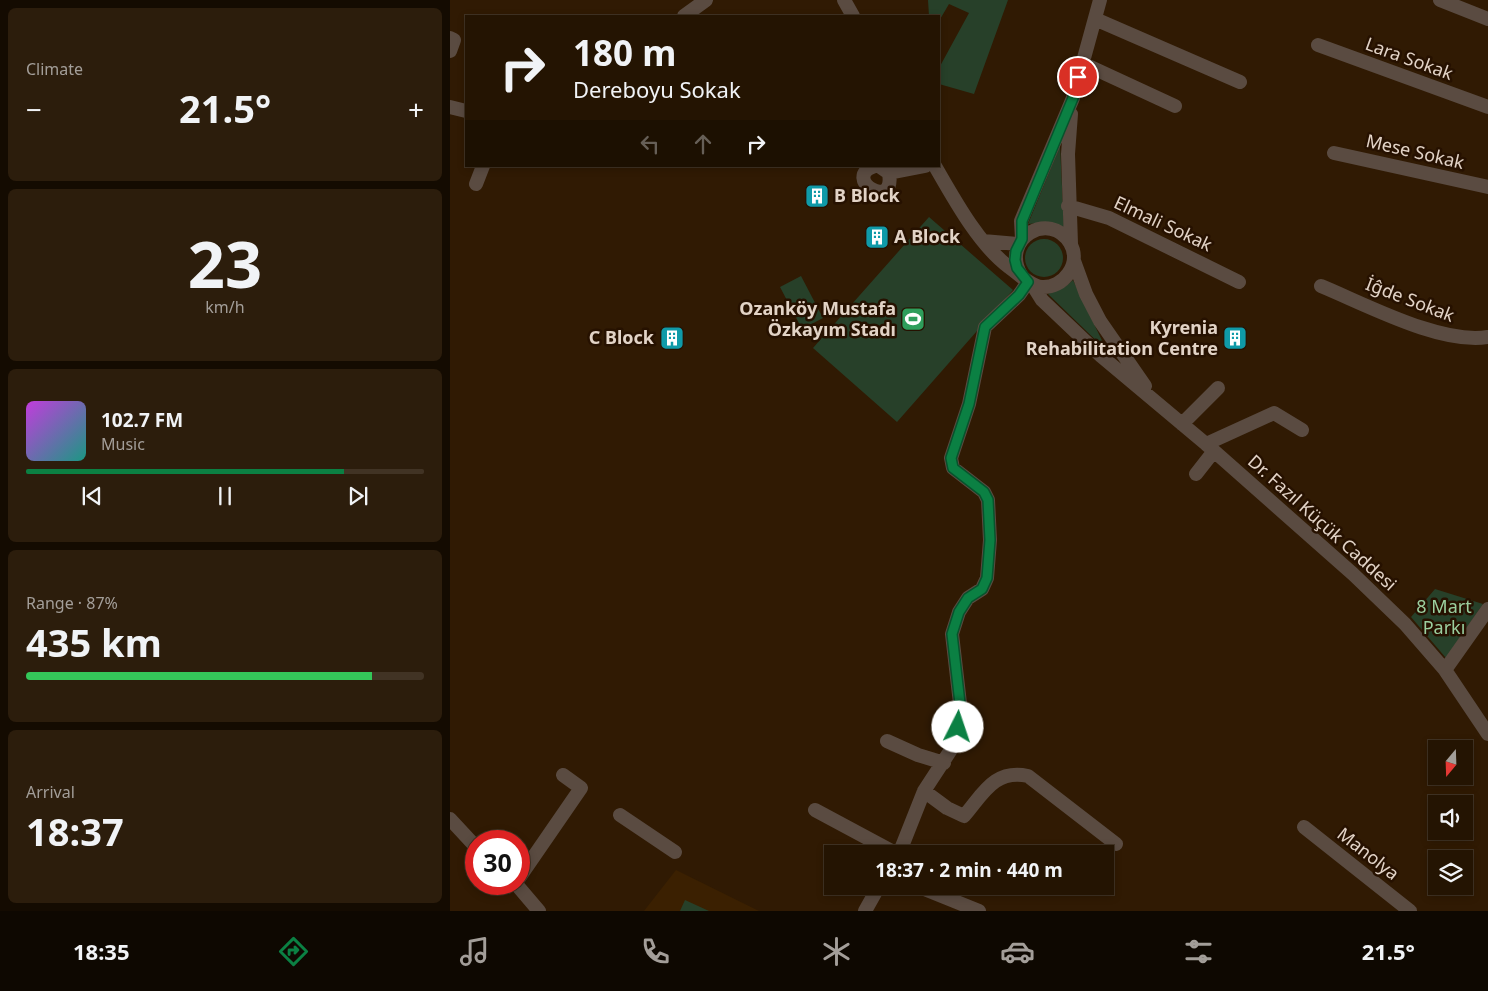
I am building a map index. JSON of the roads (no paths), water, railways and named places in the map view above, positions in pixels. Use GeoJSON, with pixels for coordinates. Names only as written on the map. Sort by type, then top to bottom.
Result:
{"type":"FeatureCollection","features":[{"type":"Feature","properties":{"kind":"street"},"geometry":{"type":"LineString","coordinates":[[685,15],[706,0]]}},
{"type":"Feature","properties":{"kind":"street"},"geometry":{"type":"LineString","coordinates":[[844,0],[852,15]]}},
{"type":"Feature","properties":{"kind":"street"},"geometry":{"type":"LineString","coordinates":[[1073,98],[1068,154],[1068,206],[1070,244],[1074,262],[1071,270],[1059,283],[1050,286],[1027,280],[1015,260],[1020,241],[1022,221],[1073,98],[1100,0]]}},
{"type":"Feature","properties":{"kind":"street"},"geometry":{"type":"LineString","coordinates":[[1440,0],[1488,19]]}},
{"type":"Feature","properties":{"kind":"street"},"geometry":{"type":"LineString","coordinates":[[1095,19],[1240,82]]}},
{"type":"Feature","properties":{"kind":"street"},"geometry":{"type":"LineString","coordinates":[[450,38],[454,40],[450,51]]}},
{"type":"Feature","properties":{"kind":"street","name":"Lara Sokak"},"geometry":{"type":"LineString","coordinates":[[1318,45],[1488,107]]}},
{"type":"Feature","properties":{"kind":"street"},"geometry":{"type":"LineString","coordinates":[[1082,64],[1174,106]]}},
{"type":"Feature","properties":{"kind":"street"},"geometry":{"type":"LineString","coordinates":[[450,107],[465,111]]}},
{"type":"Feature","properties":{"kind":"street","name":"Mese Sokak"},"geometry":{"type":"LineString","coordinates":[[1334,153],[1488,188]]}},
{"type":"Feature","properties":{"kind":"street"},"geometry":{"type":"LineString","coordinates":[[476,184],[483,167]]}},
{"type":"Feature","properties":{"kind":"street"},"geometry":{"type":"LineString","coordinates":[[872,167],[865,174],[864,181],[868,188],[874,192],[882,191],[888,187],[890,180],[884,169],[911,167]]}},
{"type":"Feature","properties":{"kind":"street","name":"Dr. Fazıl Küçük Caddesi"},"geometry":{"type":"LineString","coordinates":[[937,167],[983,240],[1008,267],[1027,280],[1042,300],[1094,350],[1210,447],[1399,618],[1445,670],[1488,734]]}},
{"type":"Feature","properties":{"kind":"street","name":"Elmali Sokak"},"geometry":{"type":"LineString","coordinates":[[1068,206],[1109,218],[1239,282]]}},
{"type":"Feature","properties":{"kind":"street"},"geometry":{"type":"LineString","coordinates":[[983,240],[1020,241],[1038,229],[1047,228],[1057,231],[1070,244]]}},
{"type":"Feature","properties":{"kind":"street","name":"Dr. Fazıl Küçük Caddesi"},"geometry":{"type":"LineString","coordinates":[[1074,262],[1086,294],[1100,321],[1153,399]]}},
{"type":"Feature","properties":{"kind":"street"},"geometry":{"type":"LineString","coordinates":[[902,845],[924,792],[956,742],[961,712],[952,634],[959,612],[968,598],[982,589],[987,578],[990,540],[988,500],[984,492],[953,468],[951,458],[969,404],[985,327],[1019,295],[1027,280]]}},
{"type":"Feature","properties":{"kind":"street","name":"İĝde Sokak"},"geometry":{"type":"LineString","coordinates":[[1321,286],[1416,325],[1457,338],[1476,339],[1488,337]]}},
{"type":"Feature","properties":{"kind":"street"},"geometry":{"type":"LineString","coordinates":[[1182,424],[1218,388]]}},
{"type":"Feature","properties":{"kind":"street"},"geometry":{"type":"LineString","coordinates":[[1196,474],[1210,447],[1274,413],[1302,430]]}},
{"type":"Feature","properties":{"kind":"street"},"geometry":{"type":"LineString","coordinates":[[1445,670],[1488,609]]}},
{"type":"Feature","properties":{"kind":"street"},"geometry":{"type":"LineString","coordinates":[[887,740],[918,755],[944,763]]}},
{"type":"Feature","properties":{"kind":"street"},"geometry":{"type":"LineString","coordinates":[[924,792],[964,816],[994,781],[1015,773],[1028,776],[1116,844]]}},
{"type":"Feature","properties":{"kind":"street"},"geometry":{"type":"LineString","coordinates":[[530,862],[581,788],[563,775]]}},
{"type":"Feature","properties":{"kind":"street"},"geometry":{"type":"LineString","coordinates":[[816,810],[881,845]]}},
{"type":"Feature","properties":{"kind":"street"},"geometry":{"type":"LineString","coordinates":[[620,815],[676,852]]}},
{"type":"Feature","properties":{"kind":"street"},"geometry":{"type":"LineString","coordinates":[[450,819],[465,835]]}},
{"type":"Feature","properties":{"kind":"street","name":"Manolya"},"geometry":{"type":"LineString","coordinates":[[1304,827],[1410,911]]}},
{"type":"Feature","properties":{"kind":"street"},"geometry":{"type":"LineString","coordinates":[[526,895],[540,911]]}},
{"type":"Feature","properties":{"kind":"street"},"geometry":{"type":"LineString","coordinates":[[868,910],[875,895]]}},
{"type":"Feature","properties":{"kind":"street"},"geometry":{"type":"LineString","coordinates":[[939,895],[979,911]]}},
{"type":"Feature","properties":{"kind":"place","name":"B Block"},"geometry":{"type":"Point","coordinates":[817,196]}},
{"type":"Feature","properties":{"kind":"place","name":"A Block"},"geometry":{"type":"Point","coordinates":[877,237]}},
{"type":"Feature","properties":{"kind":"place","name":"Ozanköy Mustafa Özkayım Stadı"},"geometry":{"type":"Point","coordinates":[913,319]}},
{"type":"Feature","properties":{"kind":"place","name":"C Block"},"geometry":{"type":"Point","coordinates":[672,338]}},
{"type":"Feature","properties":{"kind":"place","name":"Kyrenia Rehabilitation Centre"},"geometry":{"type":"Point","coordinates":[1235,338]}},
{"type":"Feature","properties":{"kind":"park label","name":"8 Mart Parkı"},"geometry":{"type":"Point","coordinates":[1444,617]}}]}
